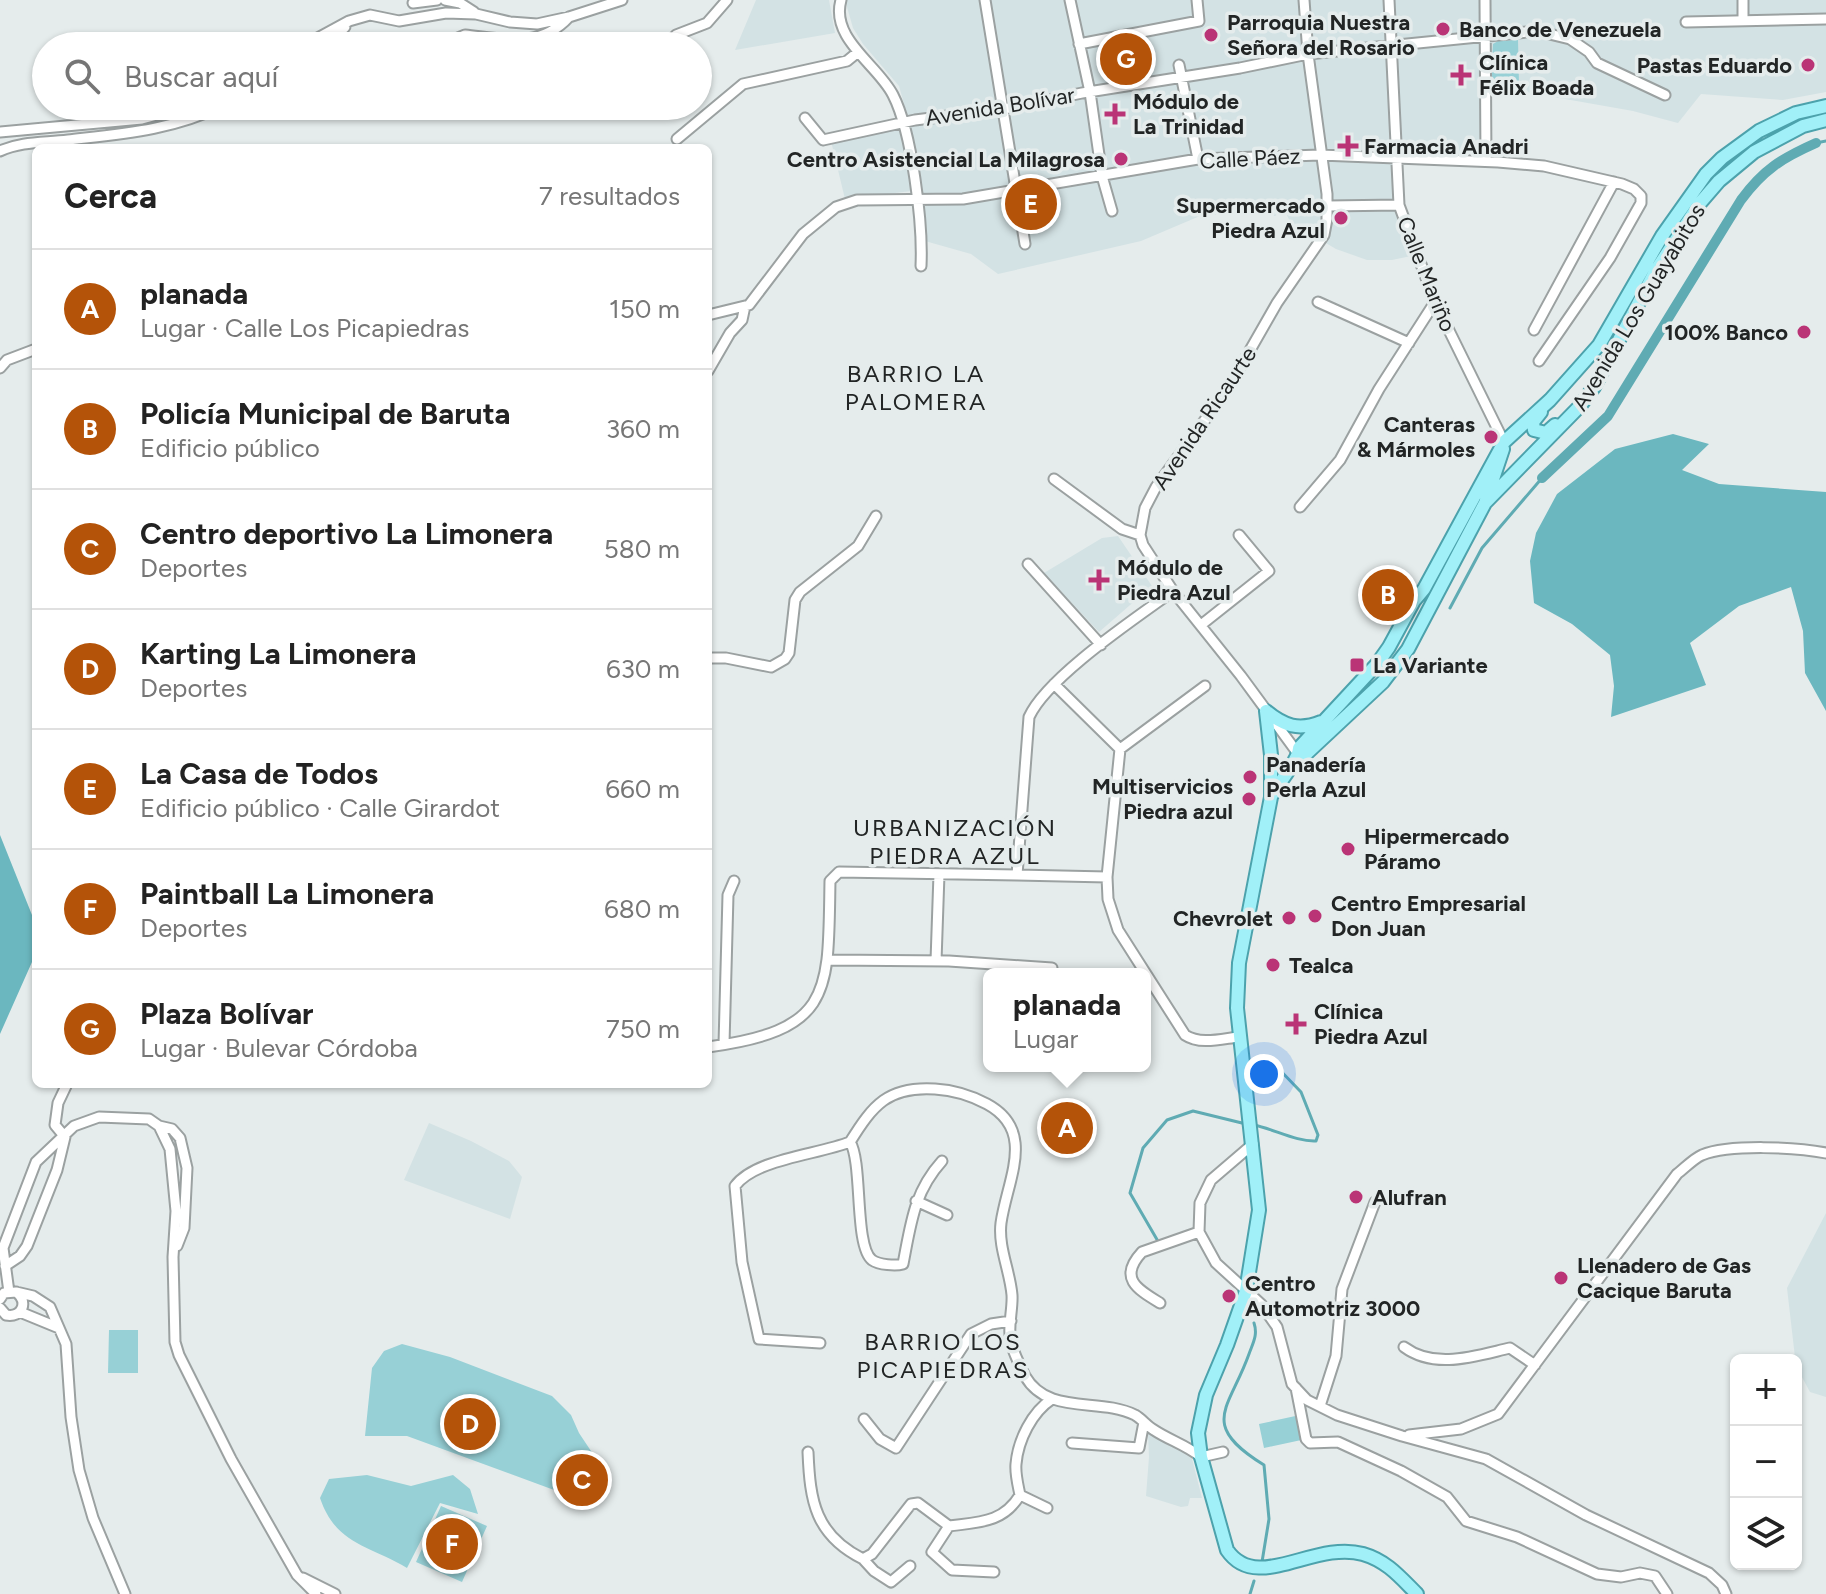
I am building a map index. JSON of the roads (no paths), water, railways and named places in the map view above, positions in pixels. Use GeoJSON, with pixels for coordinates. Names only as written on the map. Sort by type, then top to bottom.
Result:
{"type":"FeatureCollection","features":[{"type":"Feature","properties":{"kind":"main road","name":"Avenida Los Guayabitos"},"geometry":{"type":"LineString","coordinates":[[1826,106],[1796,113],[1759,131],[1706,174],[1662,236],[1599,345],[1550,400],[1504,442],[1389,647],[1299,748],[1299,755],[1307,753],[1362,703],[1408,649],[1485,503],[1580,406],[1656,270],[1713,187],[1754,152],[1803,126],[1826,120]]}},
{"type":"Feature","properties":{"kind":"main road"},"geometry":{"type":"LineString","coordinates":[[1550,400],[1533,422],[1532,426],[1538,432],[1546,433],[1560,421],[1600,374]]}},
{"type":"Feature","properties":{"kind":"main road"},"geometry":{"type":"LineString","coordinates":[[1485,503],[1501,463],[1504,442]]}},
{"type":"Feature","properties":{"kind":"main road"},"geometry":{"type":"LineString","coordinates":[[1266,711],[1277,721],[1294,727],[1312,726],[1326,719]]}},
{"type":"Feature","properties":{"kind":"main road"},"geometry":{"type":"LineString","coordinates":[[1266,711],[1271,755],[1271,797],[1239,963],[1238,1037],[1259,1210],[1246,1291],[1202,1408],[1198,1433],[1201,1457],[1227,1550],[1233,1560],[1250,1573],[1272,1573],[1313,1557],[1346,1551],[1375,1558],[1390,1566],[1417,1594]]}},
{"type":"Feature","properties":{"kind":"main road"},"geometry":{"type":"LineString","coordinates":[[1271,797],[1280,779],[1299,755]]}},
{"type":"Feature","properties":{"kind":"street"},"geometry":{"type":"LineString","coordinates":[[413,3],[437,0]]}},
{"type":"Feature","properties":{"kind":"street"},"geometry":{"type":"LineString","coordinates":[[445,0],[460,3],[476,14]]}},
{"type":"Feature","properties":{"kind":"street"},"geometry":{"type":"LineString","coordinates":[[329,32],[349,21],[370,15],[399,21],[446,13],[476,14],[525,24],[569,17],[622,0]]}},
{"type":"Feature","properties":{"kind":"street"},"geometry":{"type":"LineString","coordinates":[[685,32],[707,23],[727,0]]}},
{"type":"Feature","properties":{"kind":"street"},"geometry":{"type":"LineString","coordinates":[[841,0],[842,25],[858,52],[890,90],[903,122],[918,200],[921,266]]}},
{"type":"Feature","properties":{"kind":"street"},"geometry":{"type":"LineString","coordinates":[[985,0],[1025,244]]}},
{"type":"Feature","properties":{"kind":"street"},"geometry":{"type":"LineString","coordinates":[[1070,0],[1090,92],[1102,176],[1112,211]]}},
{"type":"Feature","properties":{"kind":"street"},"geometry":{"type":"LineString","coordinates":[[1079,44],[1199,21],[1197,0]]}},
{"type":"Feature","properties":{"kind":"street","name":"Avenida Ricaurte"},"geometry":{"type":"LineString","coordinates":[[1140,535],[1145,508],[1156,487],[1229,387],[1277,303],[1324,235],[1328,206],[1304,0]]}},
{"type":"Feature","properties":{"kind":"street","name":"Calle Mariño"},"geometry":{"type":"LineString","coordinates":[[1389,0],[1399,205],[1435,302],[1504,442]]}},
{"type":"Feature","properties":{"kind":"street"},"geometry":{"type":"LineString","coordinates":[[1485,0],[1486,161]]}},
{"type":"Feature","properties":{"kind":"street"},"geometry":{"type":"LineString","coordinates":[[1743,0],[1743,21]]}},
{"type":"Feature","properties":{"kind":"street"},"geometry":{"type":"LineString","coordinates":[[550,32],[569,17]]}},
{"type":"Feature","properties":{"kind":"street"},"geometry":{"type":"LineString","coordinates":[[1686,22],[1826,19]]}},
{"type":"Feature","properties":{"kind":"street"},"geometry":{"type":"LineString","coordinates":[[339,32],[349,21]]}},
{"type":"Feature","properties":{"kind":"street","name":"Avenida Bolívar"},"geometry":{"type":"LineString","coordinates":[[805,118],[823,140],[903,122],[1004,109],[1308,54],[1537,31],[1570,39],[1589,52],[1597,63],[1665,95]]}},
{"type":"Feature","properties":{"kind":"street"},"geometry":{"type":"LineString","coordinates":[[712,110],[743,84],[847,61],[858,52]]}},
{"type":"Feature","properties":{"kind":"street"},"geometry":{"type":"LineString","coordinates":[[1179,65],[1198,159]]}},
{"type":"Feature","properties":{"kind":"street"},"geometry":{"type":"LineString","coordinates":[[0,132],[131,120]]}},
{"type":"Feature","properties":{"kind":"street"},"geometry":{"type":"LineString","coordinates":[[0,151],[23,143],[64,141],[190,120]]}},
{"type":"Feature","properties":{"kind":"street"},"geometry":{"type":"LineString","coordinates":[[677,139],[700,120]]}},
{"type":"Feature","properties":{"kind":"street","name":"Calle Páez"},"geometry":{"type":"LineString","coordinates":[[712,364],[730,333],[742,320],[745,306],[755,300],[803,234],[836,207],[857,200],[963,199],[1198,159],[1320,155],[1544,166],[1634,189],[1641,196],[1641,203],[1610,258],[1539,361]]}},
{"type":"Feature","properties":{"kind":"street"},"geometry":{"type":"LineString","coordinates":[[1534,330],[1614,182]]}},
{"type":"Feature","properties":{"kind":"street"},"geometry":{"type":"LineString","coordinates":[[1328,206],[1399,205]]}},
{"type":"Feature","properties":{"kind":"street"},"geometry":{"type":"LineString","coordinates":[[1318,302],[1409,343]]}},
{"type":"Feature","properties":{"kind":"street"},"geometry":{"type":"LineString","coordinates":[[1300,507],[1340,460],[1379,389],[1435,302]]}},
{"type":"Feature","properties":{"kind":"street"},"geometry":{"type":"LineString","coordinates":[[712,314],[745,306]]}},
{"type":"Feature","properties":{"kind":"street"},"geometry":{"type":"LineString","coordinates":[[0,368],[7,360],[32,351]]}},
{"type":"Feature","properties":{"kind":"street"},"geometry":{"type":"LineString","coordinates":[[1054,479],[1122,529],[1140,535],[1149,555],[1173,591],[1299,755]]}},
{"type":"Feature","properties":{"kind":"street"},"geometry":{"type":"LineString","coordinates":[[712,658],[771,667],[785,659],[789,653],[795,600],[800,592],[858,546],[876,516]]}},
{"type":"Feature","properties":{"kind":"street"},"geometry":{"type":"LineString","coordinates":[[1201,625],[1269,571],[1239,535]]}},
{"type":"Feature","properties":{"kind":"street"},"geometry":{"type":"LineString","coordinates":[[1028,564],[1101,645]]}},
{"type":"Feature","properties":{"kind":"street"},"geometry":{"type":"LineString","coordinates":[[1017,875],[1027,726],[1035,704],[1101,645],[1173,591]]}},
{"type":"Feature","properties":{"kind":"street"},"geometry":{"type":"LineString","coordinates":[[1054,684],[1120,749]]}},
{"type":"Feature","properties":{"kind":"street"},"geometry":{"type":"LineString","coordinates":[[1141,968],[1118,930],[1108,899],[1107,877],[1120,749],[1205,686]]}},
{"type":"Feature","properties":{"kind":"street"},"geometry":{"type":"LineString","coordinates":[[712,1046],[758,1037],[800,1018],[812,1007],[820,994],[829,960],[830,881],[834,874],[1107,877]]}},
{"type":"Feature","properties":{"kind":"street"},"geometry":{"type":"LineString","coordinates":[[936,961],[939,874]]}},
{"type":"Feature","properties":{"kind":"street"},"geometry":{"type":"LineString","coordinates":[[724,1044],[728,895],[734,881]]}},
{"type":"Feature","properties":{"kind":"street"},"geometry":{"type":"LineString","coordinates":[[829,960],[936,961],[1052,968]]}},
{"type":"Feature","properties":{"kind":"street"},"geometry":{"type":"LineString","coordinates":[[1151,984],[1179,1029],[1191,1039],[1238,1037]]}},
{"type":"Feature","properties":{"kind":"street"},"geometry":{"type":"LineString","coordinates":[[820,1343],[759,1339],[742,1262],[735,1186],[743,1175],[770,1163],[809,1156],[850,1142],[877,1104],[894,1092],[912,1087],[945,1089],[981,1101],[998,1110],[1011,1123],[1015,1139],[1013,1168],[1000,1225],[1012,1296],[1010,1340],[1026,1377],[1040,1395],[1134,1415],[1156,1432],[1189,1447],[1201,1457],[1223,1452]]}},
{"type":"Feature","properties":{"kind":"street"},"geometry":{"type":"LineString","coordinates":[[65,1088],[58,1103],[55,1125],[65,1137]]}},
{"type":"Feature","properties":{"kind":"street"},"geometry":{"type":"LineString","coordinates":[[6,1294],[3,1248],[36,1162],[74,1126],[99,1117],[149,1119],[159,1126],[172,1129],[180,1138],[187,1168],[184,1228],[173,1257]]}},
{"type":"Feature","properties":{"kind":"street"},"geometry":{"type":"LineString","coordinates":[[159,1126],[170,1149],[176,1211],[173,1257],[175,1342],[179,1355],[231,1459],[297,1575],[316,1594]]}},
{"type":"Feature","properties":{"kind":"street"},"geometry":{"type":"LineString","coordinates":[[5,1266],[20,1256],[27,1246],[57,1170],[65,1137]]}},
{"type":"Feature","properties":{"kind":"street"},"geometry":{"type":"LineString","coordinates":[[850,1142],[856,1151],[856,1185],[861,1221],[869,1257],[874,1262],[903,1264],[916,1201],[927,1178],[942,1161]]}},
{"type":"Feature","properties":{"kind":"street"},"geometry":{"type":"LineString","coordinates":[[1253,1144],[1211,1180],[1200,1203],[1199,1232],[1216,1263],[1261,1304],[1277,1327],[1285,1362],[1296,1388],[1306,1439],[1310,1443],[1338,1442],[1401,1471],[1447,1497],[1466,1521],[1517,1537],[1597,1574],[1621,1577],[1640,1573],[1655,1576],[1667,1594]]}},
{"type":"Feature","properties":{"kind":"street"},"geometry":{"type":"LineString","coordinates":[[1402,1436],[1461,1429],[1498,1414],[1677,1174],[1701,1155],[1738,1149],[1826,1153]]}},
{"type":"Feature","properties":{"kind":"street"},"geometry":{"type":"LineString","coordinates":[[916,1201],[947,1215]]}},
{"type":"Feature","properties":{"kind":"street"},"geometry":{"type":"LineString","coordinates":[[1320,1406],[1336,1356],[1342,1289],[1375,1202]]}},
{"type":"Feature","properties":{"kind":"street"},"geometry":{"type":"LineString","coordinates":[[1160,1303],[1136,1289],[1131,1268],[1142,1252],[1199,1232]]}},
{"type":"Feature","properties":{"kind":"street"},"geometry":{"type":"LineString","coordinates":[[0,1321],[15,1314],[23,1301],[6,1294]]}},
{"type":"Feature","properties":{"kind":"street"},"geometry":{"type":"LineString","coordinates":[[6,1294],[33,1296],[54,1313],[66,1344],[71,1417],[79,1470],[93,1518],[125,1594]]}},
{"type":"Feature","properties":{"kind":"street"},"geometry":{"type":"LineString","coordinates":[[0,1308],[59,1328]]}},
{"type":"Feature","properties":{"kind":"street"},"geometry":{"type":"LineString","coordinates":[[864,1419],[880,1439],[896,1448],[971,1334],[991,1324],[1011,1321]]}},
{"type":"Feature","properties":{"kind":"street"},"geometry":{"type":"LineString","coordinates":[[1404,1347],[1428,1359],[1456,1359],[1510,1348],[1535,1365]]}},
{"type":"Feature","properties":{"kind":"street"},"geometry":{"type":"LineString","coordinates":[[1296,1388],[1307,1400],[1320,1406],[1402,1436],[1486,1459],[1586,1515],[1709,1573],[1722,1585],[1726,1594]]}},
{"type":"Feature","properties":{"kind":"street"},"geometry":{"type":"LineString","coordinates":[[994,1572],[952,1570],[932,1552],[949,1526],[1002,1516],[1012,1509],[1020,1495],[1015,1467],[1017,1456],[1032,1417],[1052,1399]]}},
{"type":"Feature","properties":{"kind":"street"},"geometry":{"type":"LineString","coordinates":[[1072,1443],[1139,1448],[1144,1422]]}},
{"type":"Feature","properties":{"kind":"street"},"geometry":{"type":"LineString","coordinates":[[808,1452],[809,1491],[822,1526],[891,1582],[910,1566]]}},
{"type":"Feature","properties":{"kind":"street"},"geometry":{"type":"LineString","coordinates":[[1020,1495],[1047,1508]]}},
{"type":"Feature","properties":{"kind":"street"},"geometry":{"type":"LineString","coordinates":[[863,1559],[872,1554],[911,1504],[918,1503],[949,1526]]}},
{"type":"Feature","properties":{"kind":"street"},"geometry":{"type":"LineString","coordinates":[[297,1575],[335,1594]]}},
{"type":"Feature","properties":{"kind":"waterway"},"geometry":{"type":"LineString","coordinates":[[1816,143],[1826,141]]}},
{"type":"Feature","properties":{"kind":"waterway"},"geometry":{"type":"LineString","coordinates":[[1542,478],[1608,416],[1749,190],[1774,166],[1816,143]]}},
{"type":"Feature","properties":{"kind":"waterway"},"geometry":{"type":"LineString","coordinates":[[1450,608],[1482,548],[1542,478]]}},
{"type":"Feature","properties":{"kind":"waterway"},"geometry":{"type":"LineString","coordinates":[[1254,1125],[1309,1141],[1316,1141],[1318,1135],[1301,1092],[1274,1064]]}},
{"type":"Feature","properties":{"kind":"waterway"},"geometry":{"type":"LineString","coordinates":[[1159,1243],[1130,1193],[1143,1148],[1167,1120],[1193,1111],[1246,1124]]}},
{"type":"Feature","properties":{"kind":"waterway"},"geometry":{"type":"LineString","coordinates":[[1254,1323],[1253,1343],[1224,1415],[1225,1427],[1231,1438],[1264,1465],[1269,1519],[1262,1562]]}},
{"type":"Feature","properties":{"kind":"waterway"},"geometry":{"type":"LineString","coordinates":[[1250,1594],[1254,1581]]}},
{"type":"Feature","properties":{"kind":"place","name":"Banco de Venezuela"},"geometry":{"type":"Point","coordinates":[1443,29]}},
{"type":"Feature","properties":{"kind":"place","name":"Parroquia Nuestra Señora del Rosario"},"geometry":{"type":"Point","coordinates":[1211,35]}},
{"type":"Feature","properties":{"kind":"place","name":"Plaza Bolívar"},"geometry":{"type":"Point","coordinates":[1126,59]}},
{"type":"Feature","properties":{"kind":"place","name":"Pastas Eduardo"},"geometry":{"type":"Point","coordinates":[1808,65]}},
{"type":"Feature","properties":{"kind":"place","name":"Clínica Félix Boada"},"geometry":{"type":"Point","coordinates":[1461,75]}},
{"type":"Feature","properties":{"kind":"place","name":"Módulo de La Trinidad"},"geometry":{"type":"Point","coordinates":[1115,114]}},
{"type":"Feature","properties":{"kind":"place","name":"Farmacia Anadri"},"geometry":{"type":"Point","coordinates":[1348,146]}},
{"type":"Feature","properties":{"kind":"place","name":"Centro Asistencial La Milagrosa"},"geometry":{"type":"Point","coordinates":[1121,159]}},
{"type":"Feature","properties":{"kind":"place","name":"La Casa de Todos"},"geometry":{"type":"Point","coordinates":[1031,204]}},
{"type":"Feature","properties":{"kind":"place","name":"Supermercado Piedra Azul"},"geometry":{"type":"Point","coordinates":[1341,218]}},
{"type":"Feature","properties":{"kind":"place","name":"100% Banco"},"geometry":{"type":"Point","coordinates":[1804,332]}},
{"type":"Feature","properties":{"kind":"place","name":"Canteras & Mármoles"},"geometry":{"type":"Point","coordinates":[1491,437]}},
{"type":"Feature","properties":{"kind":"place","name":"Módulo de Piedra Azul"},"geometry":{"type":"Point","coordinates":[1099,580]}},
{"type":"Feature","properties":{"kind":"place","name":"Policía Municipal de Baruta"},"geometry":{"type":"Point","coordinates":[1388,595]}},
{"type":"Feature","properties":{"kind":"place","name":"La Variante"},"geometry":{"type":"Point","coordinates":[1357,665]}},
{"type":"Feature","properties":{"kind":"place","name":"Panadería Perla Azul"},"geometry":{"type":"Point","coordinates":[1250,777]}},
{"type":"Feature","properties":{"kind":"place","name":"Multiservicios Piedra azul"},"geometry":{"type":"Point","coordinates":[1249,799]}},
{"type":"Feature","properties":{"kind":"place","name":"Hipermercado Páramo"},"geometry":{"type":"Point","coordinates":[1348,849]}},
{"type":"Feature","properties":{"kind":"place","name":"Centro Empresarial Don Juan"},"geometry":{"type":"Point","coordinates":[1315,916]}},
{"type":"Feature","properties":{"kind":"place","name":"Chevrolet"},"geometry":{"type":"Point","coordinates":[1289,918]}},
{"type":"Feature","properties":{"kind":"place","name":"Tealca"},"geometry":{"type":"Point","coordinates":[1273,965]}},
{"type":"Feature","properties":{"kind":"place","name":"Clínica Piedra Azul"},"geometry":{"type":"Point","coordinates":[1296,1024]}},
{"type":"Feature","properties":{"kind":"place","name":"planada"},"geometry":{"type":"Point","coordinates":[1067,1128]}},
{"type":"Feature","properties":{"kind":"place","name":"Alufran"},"geometry":{"type":"Point","coordinates":[1356,1197]}},
{"type":"Feature","properties":{"kind":"place","name":"Llenadero de Gas Cacique Baruta"},"geometry":{"type":"Point","coordinates":[1561,1278]}},
{"type":"Feature","properties":{"kind":"place","name":"Centro Automotriz 3000"},"geometry":{"type":"Point","coordinates":[1229,1296]}},
{"type":"Feature","properties":{"kind":"place","name":"Karting La Limonera"},"geometry":{"type":"Point","coordinates":[470,1424]}},
{"type":"Feature","properties":{"kind":"place","name":"Centro deportivo La Limonera"},"geometry":{"type":"Point","coordinates":[582,1480]}},
{"type":"Feature","properties":{"kind":"place","name":"Paintball La Limonera"},"geometry":{"type":"Point","coordinates":[452,1544]}},
{"type":"Feature","properties":{"kind":"district","name":"BARRIO LA PALOMERA"},"geometry":{"type":"Point","coordinates":[916,388]}},
{"type":"Feature","properties":{"kind":"district","name":"URBANIZACIÓN PIEDRA AZUL"},"geometry":{"type":"Point","coordinates":[955,842]}},
{"type":"Feature","properties":{"kind":"district","name":"BARRIO LOS PICAPIEDRAS"},"geometry":{"type":"Point","coordinates":[943,1356]}}]}
